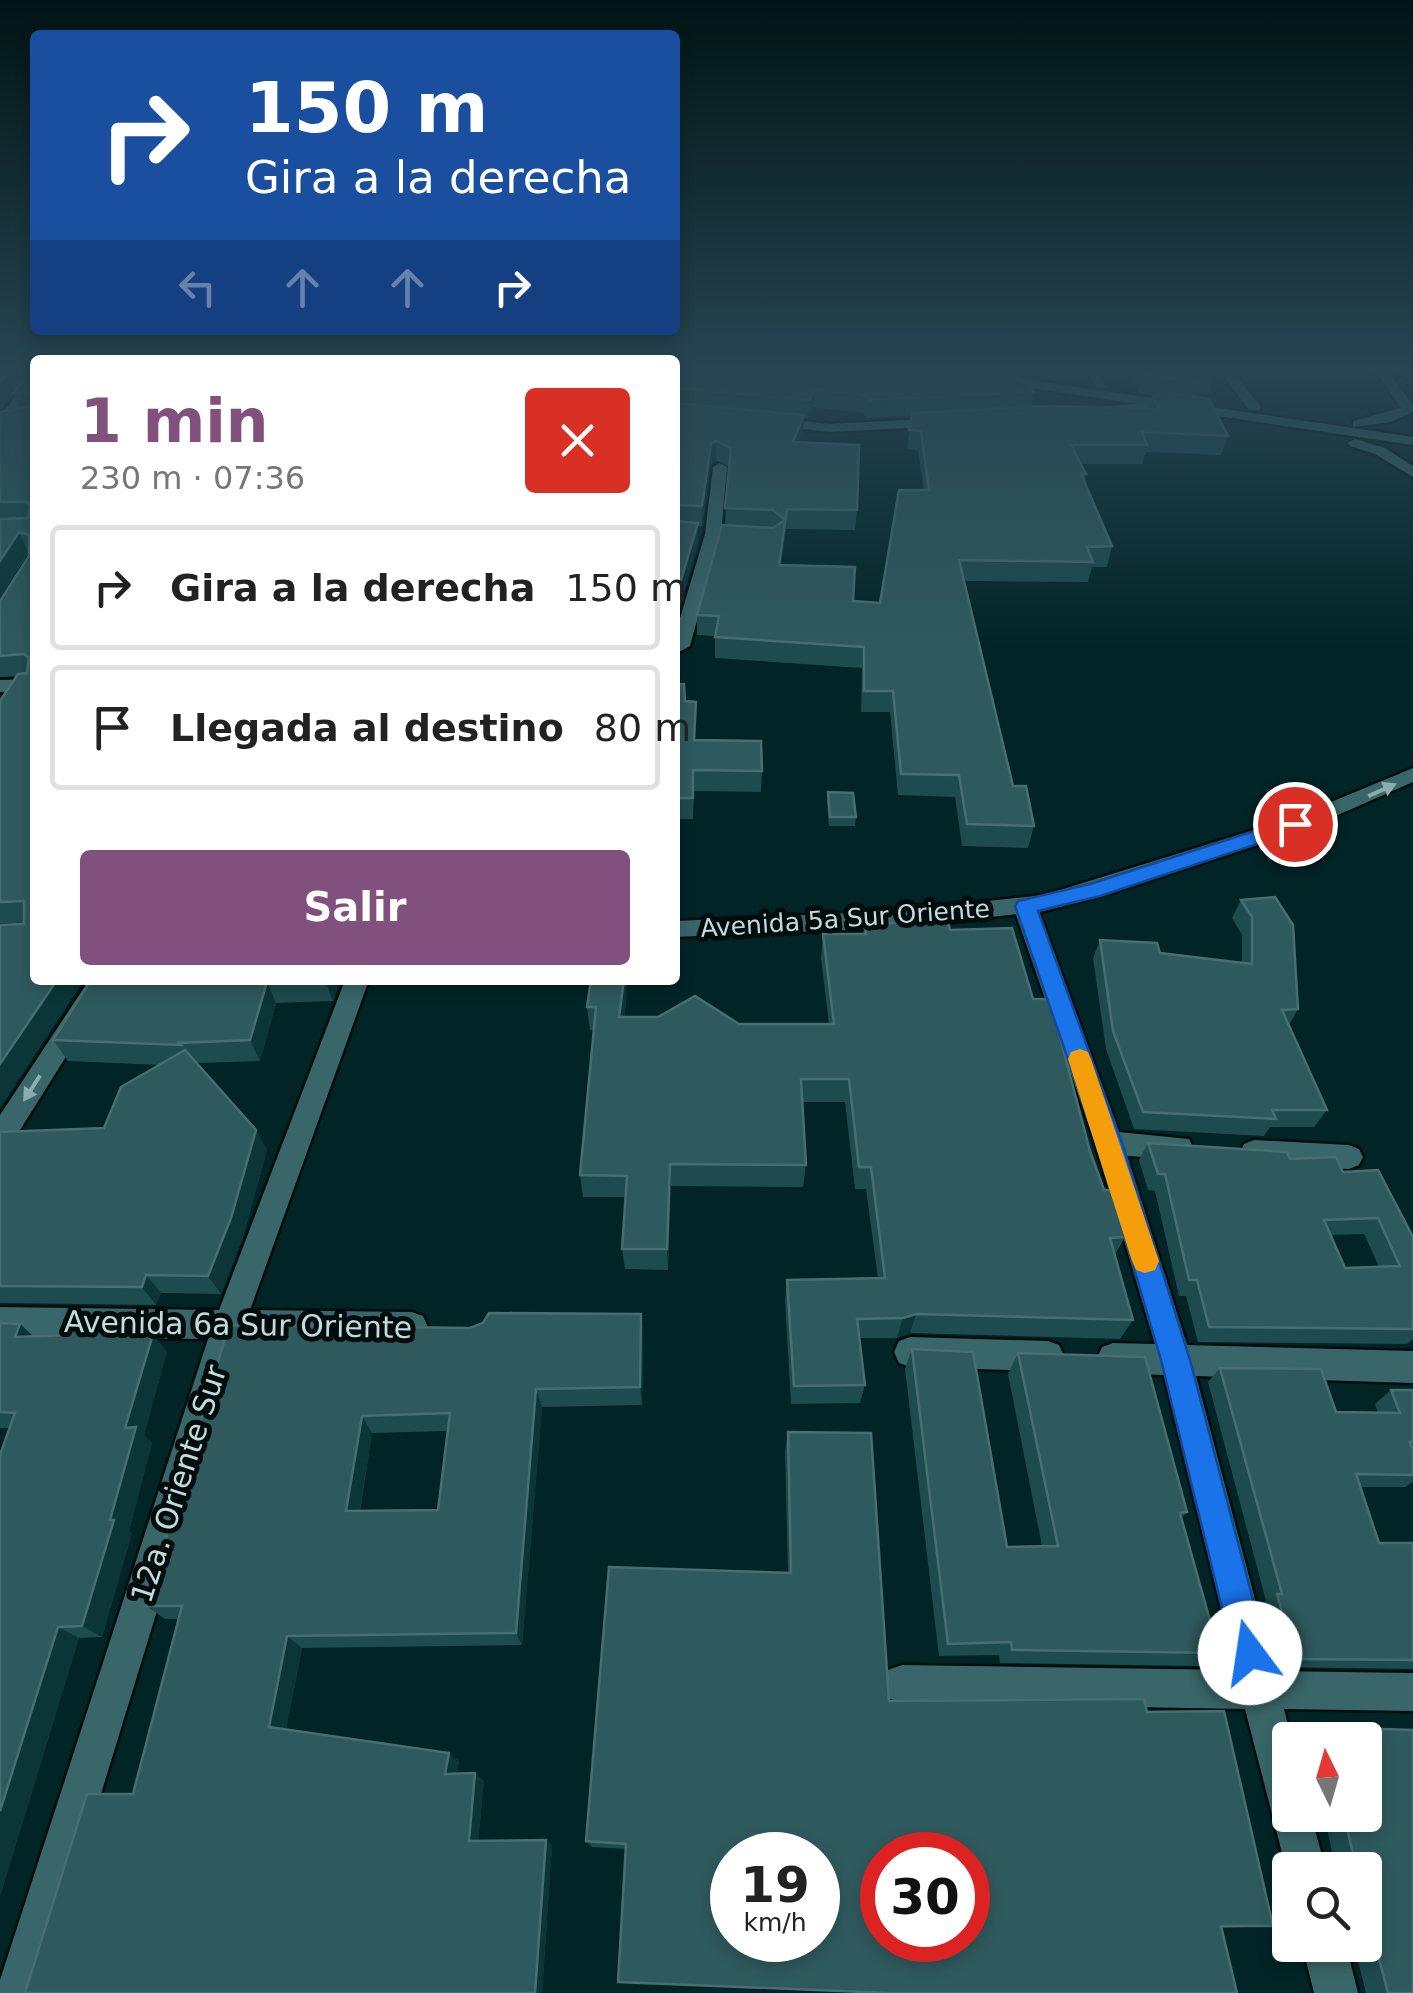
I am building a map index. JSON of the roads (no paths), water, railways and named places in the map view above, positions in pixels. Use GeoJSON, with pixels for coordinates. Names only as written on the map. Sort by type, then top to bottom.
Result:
{"type":"FeatureCollection","features":[{"type":"Feature","properties":{"kind":"street"},"geometry":{"type":"LineString","coordinates":[[681,646],[720,535],[720,467]]}},
{"type":"Feature","properties":{"kind":"street"},"geometry":{"type":"LineString","coordinates":[[694,534],[720,535]]}},
{"type":"Feature","properties":{"kind":"street"},"geometry":{"type":"LineString","coordinates":[[0,686],[30,685]]}},
{"type":"Feature","properties":{"kind":"street","name":"Avenida 5a Sur Oriente"},"geometry":{"type":"LineString","coordinates":[[680,929],[815,924],[1026,906],[1093,891],[1266,836],[1384,790],[1413,774]]}},
{"type":"Feature","properties":{"kind":"street"},"geometry":{"type":"LineString","coordinates":[[1026,906],[1109,1143],[1176,1360],[1272,1738]]}},
{"type":"Feature","properties":{"kind":"street"},"geometry":{"type":"LineString","coordinates":[[0,1138],[99,985]]}},
{"type":"Feature","properties":{"kind":"street","name":"12a. Oriente Sur"},"geometry":{"type":"LineString","coordinates":[[18,1993],[229,1324],[355,985]]}},
{"type":"Feature","properties":{"kind":"street"},"geometry":{"type":"LineString","coordinates":[[1109,1143],[1349,1158]]}},
{"type":"Feature","properties":{"kind":"street","name":"Avenida 6a Sur Oriente"},"geometry":{"type":"LineString","coordinates":[[0,1322],[438,1328]]}},
{"type":"Feature","properties":{"kind":"street"},"geometry":{"type":"LineString","coordinates":[[910,1352],[1413,1367]]}},
{"type":"Feature","properties":{"kind":"street"},"geometry":{"type":"LineString","coordinates":[[902,1684],[1413,1692]]}},
{"type":"Feature","properties":{"kind":"street"},"geometry":{"type":"LineString","coordinates":[[1328,1962],[1336,1993]]}}]}
